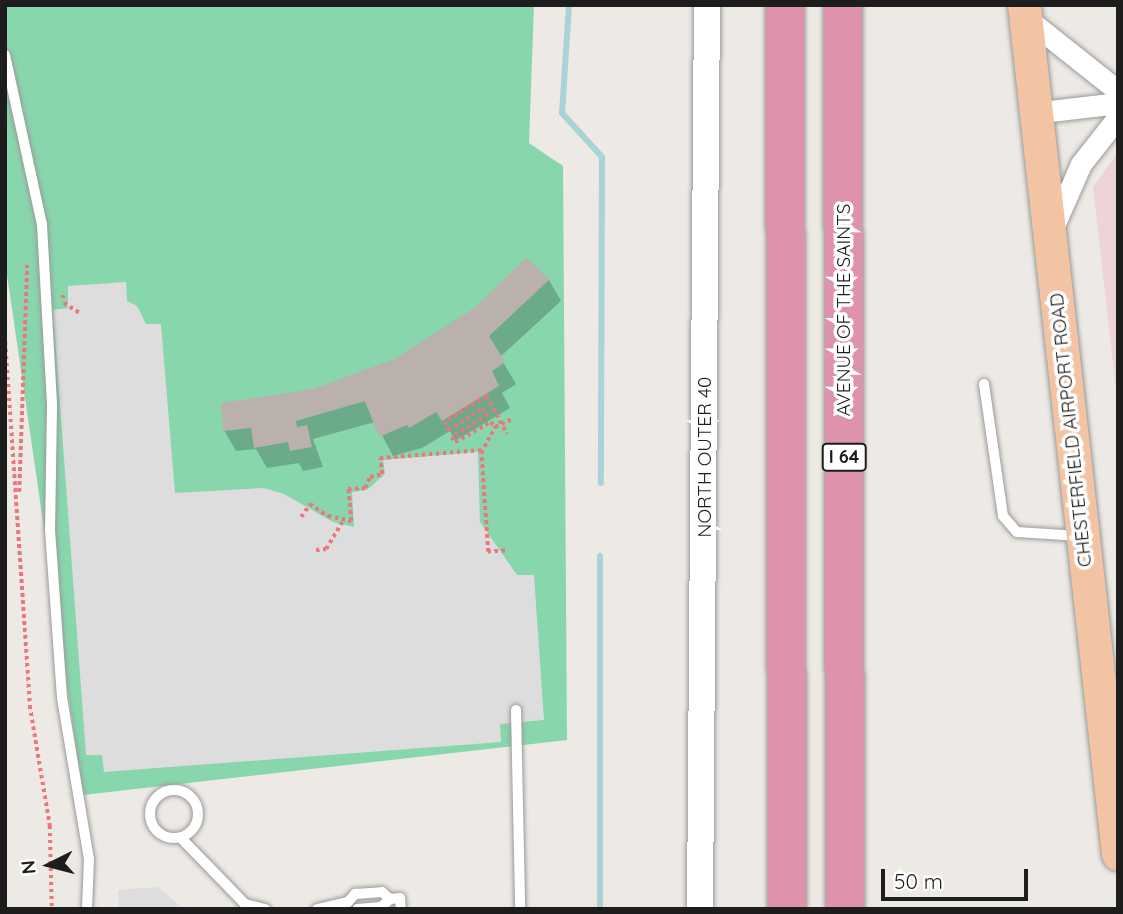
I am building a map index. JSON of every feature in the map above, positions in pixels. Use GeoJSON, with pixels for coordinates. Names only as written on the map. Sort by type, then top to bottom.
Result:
{"type":"FeatureCollection","features":[{"type":"Feature","properties":{"kind":"highway"},"geometry":{"type":"LineString","coordinates":[[785,5],[787,909]]}},
{"type":"Feature","properties":{"kind":"highway","name":"AVENUE OF THE SAINTS"},"geometry":{"type":"LineString","coordinates":[[843,5],[845,909]]}},
{"type":"Feature","properties":{"kind":"main road","name":"CHESTERFIELD AIRPORT ROAD"},"geometry":{"type":"LineString","coordinates":[[1024,11],[1033,113],[1118,854]]}},
{"type":"Feature","properties":{"kind":"street","name":"NORTH OUTER 40"},"geometry":{"type":"LineString","coordinates":[[700,909],[707,5]]}},
{"type":"Feature","properties":{"kind":"street"},"geometry":{"type":"LineString","coordinates":[[1024,11],[1118,91]]}},
{"type":"Feature","properties":{"kind":"street"},"geometry":{"type":"LineString","coordinates":[[1033,113],[1118,103]]}},
{"type":"Feature","properties":{"kind":"street"},"geometry":{"type":"LineString","coordinates":[[1049,235],[1081,164],[1118,117]]}},
{"type":"Feature","properties":{"kind":"lane"},"geometry":{"type":"LineString","coordinates":[[5,55],[41,225],[52,406],[50,530],[62,698],[89,859],[87,909]]}},
{"type":"Feature","properties":{"kind":"lane"},"geometry":{"type":"LineString","coordinates":[[984,383],[1003,516],[1017,532],[1083,536]]}},
{"type":"Feature","properties":{"kind":"lane"},"geometry":{"type":"LineString","coordinates":[[516,710],[520,909]]}},
{"type":"Feature","properties":{"kind":"lane"},"geometry":{"type":"LineString","coordinates":[[181,838],[194,828],[198,812],[191,797],[169,790],[152,805],[150,821],[166,838],[181,838],[245,904],[265,909]]}},
{"type":"Feature","properties":{"kind":"lane"},"geometry":{"type":"LineString","coordinates":[[317,909],[353,906],[355,894],[382,892],[390,899],[400,898],[401,909]]}},
{"type":"Feature","properties":{"kind":"path"},"geometry":{"type":"LineString","coordinates":[[18,515],[29,228],[41,225]]}},
{"type":"Feature","properties":{"kind":"path"},"geometry":{"type":"LineString","coordinates":[[5,334],[30,706],[50,826],[52,909]]}},
{"type":"Feature","properties":{"kind":"path"},"geometry":{"type":"LineString","coordinates":[[495,427],[491,422],[455,442],[452,437],[488,415],[483,408],[448,429],[444,422],[486,396],[508,434]]}},
{"type":"Feature","properties":{"kind":"path"},"geometry":{"type":"LineString","coordinates":[[505,551],[488,552],[482,450],[495,427],[512,419]]}},
{"type":"Feature","properties":{"kind":"path"},"geometry":{"type":"LineString","coordinates":[[301,517],[310,504],[342,522],[351,521],[348,489],[365,488],[370,477],[382,474],[380,458],[482,450]]}},
{"type":"Feature","properties":{"kind":"path"},"geometry":{"type":"LineString","coordinates":[[316,551],[326,550],[342,522]]}},
{"type":"Feature","properties":{"kind":"shaded area"},"geometry":{"type":"Polygon","coordinates":[[[1118,152],[1118,407],[1093,187],[1118,152]]]}},
{"type":"Feature","properties":{"kind":"shaded area"},"geometry":{"type":"Polygon","coordinates":[[[126,282],[127,301],[137,306],[146,324],[161,324],[175,493],[264,488],[284,494],[333,522],[354,527],[352,492],[367,490],[385,474],[383,460],[478,452],[480,522],[517,575],[534,575],[544,720],[500,724],[501,742],[104,772],[102,755],[86,755],[53,310],[68,308],[68,286],[126,282]]]}},
{"type":"Feature","properties":{"kind":"shaded area"},"geometry":{"type":"Polygon","coordinates":[[[158,887],[184,909],[103,909],[119,907],[118,890],[158,887]]]}},
{"type":"Feature","properties":{"kind":"green space"},"geometry":{"type":"Polygon","coordinates":[[[5,5],[534,5],[529,143],[563,166],[567,740],[83,795],[5,261],[5,5]]]}},
{"type":"Feature","properties":{"kind":"building"},"geometry":{"type":"Polygon","coordinates":[[[526,258],[550,279],[489,336],[505,362],[492,371],[499,386],[442,421],[436,412],[409,428],[407,425],[379,437],[365,401],[296,421],[297,427],[307,425],[312,447],[290,451],[288,442],[254,448],[251,428],[223,431],[221,403],[313,389],[394,359],[473,309],[526,258]]]}},
{"type":"Feature","properties":{"kind":"waterway"},"geometry":{"type":"LineString","coordinates":[[569,5],[562,113],[602,157],[601,483]]}},
{"type":"Feature","properties":{"kind":"waterway"},"geometry":{"type":"LineString","coordinates":[[600,556],[600,909]]}}]}
